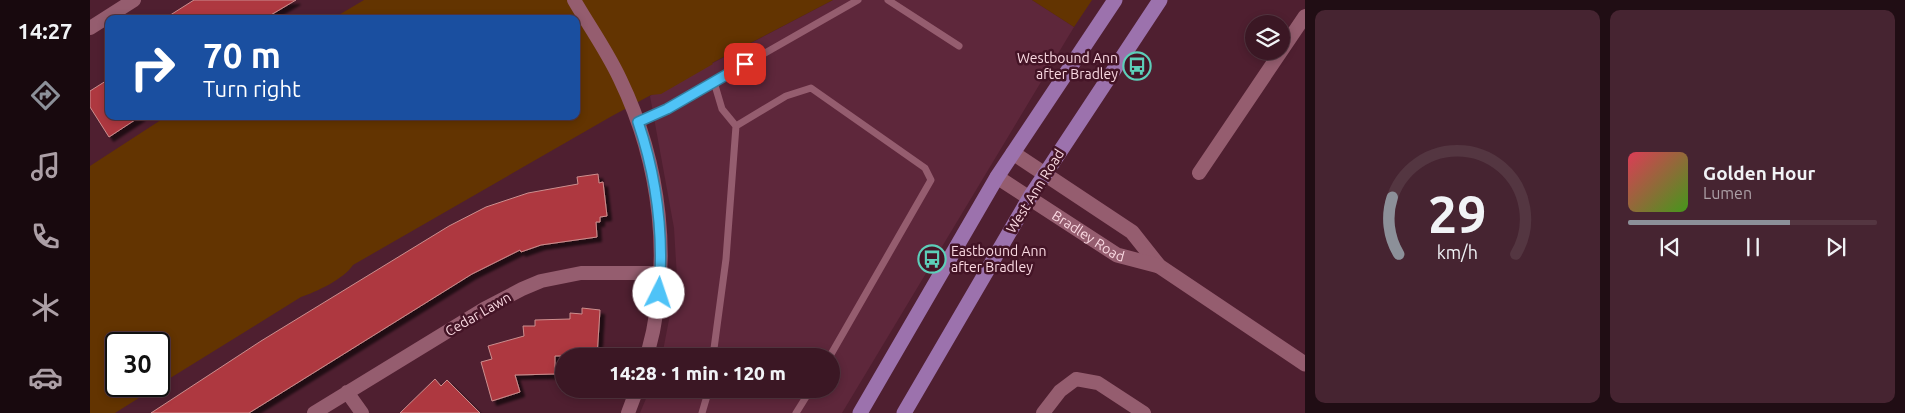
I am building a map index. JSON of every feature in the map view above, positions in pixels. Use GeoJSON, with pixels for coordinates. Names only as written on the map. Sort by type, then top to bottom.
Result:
{"type":"FeatureCollection","features":[{"type":"Feature","properties":{"kind":"main road"},"geometry":{"type":"LineString","coordinates":[[860,413],[997,177],[1115,0]]}},
{"type":"Feature","properties":{"kind":"main road","name":"West Ann Road"},"geometry":{"type":"LineString","coordinates":[[904,413],[1030,197],[1160,0]]}},
{"type":"Feature","properties":{"kind":"street"},"geometry":{"type":"LineString","coordinates":[[110,15],[134,0]]}},
{"type":"Feature","properties":{"kind":"street"},"geometry":{"type":"LineString","coordinates":[[574,0],[610,60],[638,122],[650,161],[660,226],[660,273],[656,313],[649,348]]}},
{"type":"Feature","properties":{"kind":"street"},"geometry":{"type":"LineString","coordinates":[[1199,173],[1305,16]]}},
{"type":"Feature","properties":{"kind":"street"},"geometry":{"type":"LineString","coordinates":[[90,28],[105,18]]}},
{"type":"Feature","properties":{"kind":"street","name":"Bradley Road"},"geometry":{"type":"LineString","coordinates":[[1013,153],[1132,232],[1160,266],[1305,364]]}},
{"type":"Feature","properties":{"kind":"street","name":"Bradley Road"},"geometry":{"type":"LineString","coordinates":[[997,177],[1117,255],[1160,266]]}},
{"type":"Feature","properties":{"kind":"street","name":"Cedar Lawn"},"geometry":{"type":"LineString","coordinates":[[314,413],[501,299],[541,281],[581,273],[660,273]]}},
{"type":"Feature","properties":{"kind":"street"},"geometry":{"type":"LineString","coordinates":[[1043,413],[1060,390],[1076,379],[1098,383],[1144,413]]}},
{"type":"Feature","properties":{"kind":"street"},"geometry":{"type":"LineString","coordinates":[[347,392],[362,413]]}},
{"type":"Feature","properties":{"kind":"street"},"geometry":{"type":"LineString","coordinates":[[628,413],[634,398]]}},
{"type":"Feature","properties":{"kind":"lane"},"geometry":{"type":"LineString","coordinates":[[638,122],[714,82],[858,0]]}},
{"type":"Feature","properties":{"kind":"lane"},"geometry":{"type":"LineString","coordinates":[[888,0],[959,46]]}},
{"type":"Feature","properties":{"kind":"lane"},"geometry":{"type":"LineString","coordinates":[[714,82],[722,109],[736,126],[726,259],[714,348]]}},
{"type":"Feature","properties":{"kind":"lane"},"geometry":{"type":"LineString","coordinates":[[736,126],[786,96],[811,88],[925,168],[931,180],[835,348]]}},
{"type":"Feature","properties":{"kind":"lane"},"geometry":{"type":"LineString","coordinates":[[702,413],[706,398]]}},
{"type":"Feature","properties":{"kind":"lane"},"geometry":{"type":"LineString","coordinates":[[796,413],[805,398]]}},
{"type":"Feature","properties":{"kind":"shaded area"},"geometry":{"type":"Polygon","coordinates":[[[364,0],[833,0],[712,63],[661,94],[651,95],[612,116],[353,265],[337,280],[301,297],[170,378],[170,332],[105,332],[105,397],[140,397],[115,413],[90,413],[90,166],[161,120],[580,120],[580,15],[339,15],[364,0]]]}},
{"type":"Feature","properties":{"kind":"shaded area"},"geometry":{"type":"Polygon","coordinates":[[[833,0],[1032,0],[1074,27],[842,413],[640,413],[646,398],[840,398],[840,348],[664,348],[677,278],[674,228],[650,96],[833,0]]]}},
{"type":"Feature","properties":{"kind":"shaded area"},"geometry":{"type":"Polygon","coordinates":[[[1032,0],[1092,0],[1074,27],[1032,0]]]}},
{"type":"Feature","properties":{"kind":"building"},"geometry":{"type":"Polygon","coordinates":[[[194,0],[296,0],[271,15],[170,15],[194,0]]]}},
{"type":"Feature","properties":{"kind":"building"},"geometry":{"type":"Polygon","coordinates":[[[105,82],[105,120],[135,120],[109,137],[90,107],[90,91],[105,82]]]}},
{"type":"Feature","properties":{"kind":"building"},"geometry":{"type":"Polygon","coordinates":[[[598,174],[599,183],[603,182],[607,216],[600,217],[600,222],[596,222],[597,237],[541,245],[521,252],[520,250],[472,274],[249,413],[151,413],[261,341],[449,226],[486,207],[528,193],[578,184],[577,177],[598,174]]]}},
{"type":"Feature","properties":{"kind":"building"},"geometry":{"type":"Polygon","coordinates":[[[582,308],[600,310],[598,348],[555,348],[555,374],[515,375],[520,392],[492,401],[481,362],[492,359],[488,346],[524,336],[523,326],[535,326],[535,320],[570,319],[570,313],[582,314],[582,308]]]}},
{"type":"Feature","properties":{"kind":"building"},"geometry":{"type":"Polygon","coordinates":[[[435,379],[441,386],[447,380],[480,413],[400,413],[435,379]]]}},
{"type":"Feature","properties":{"kind":"place","name":"Westbound Ann after Bradley"},"geometry":{"type":"Point","coordinates":[1137,66]}},
{"type":"Feature","properties":{"kind":"place","name":"Eastbound Ann after Bradley"},"geometry":{"type":"Point","coordinates":[932,259]}},
{"type":"Feature","properties":{"kind":"route"},"geometry":{"type":"LineString","coordinates":[[659,293],[661,249],[658,204],[650,161],[638,122],[667,109],[745,64]]}}]}
